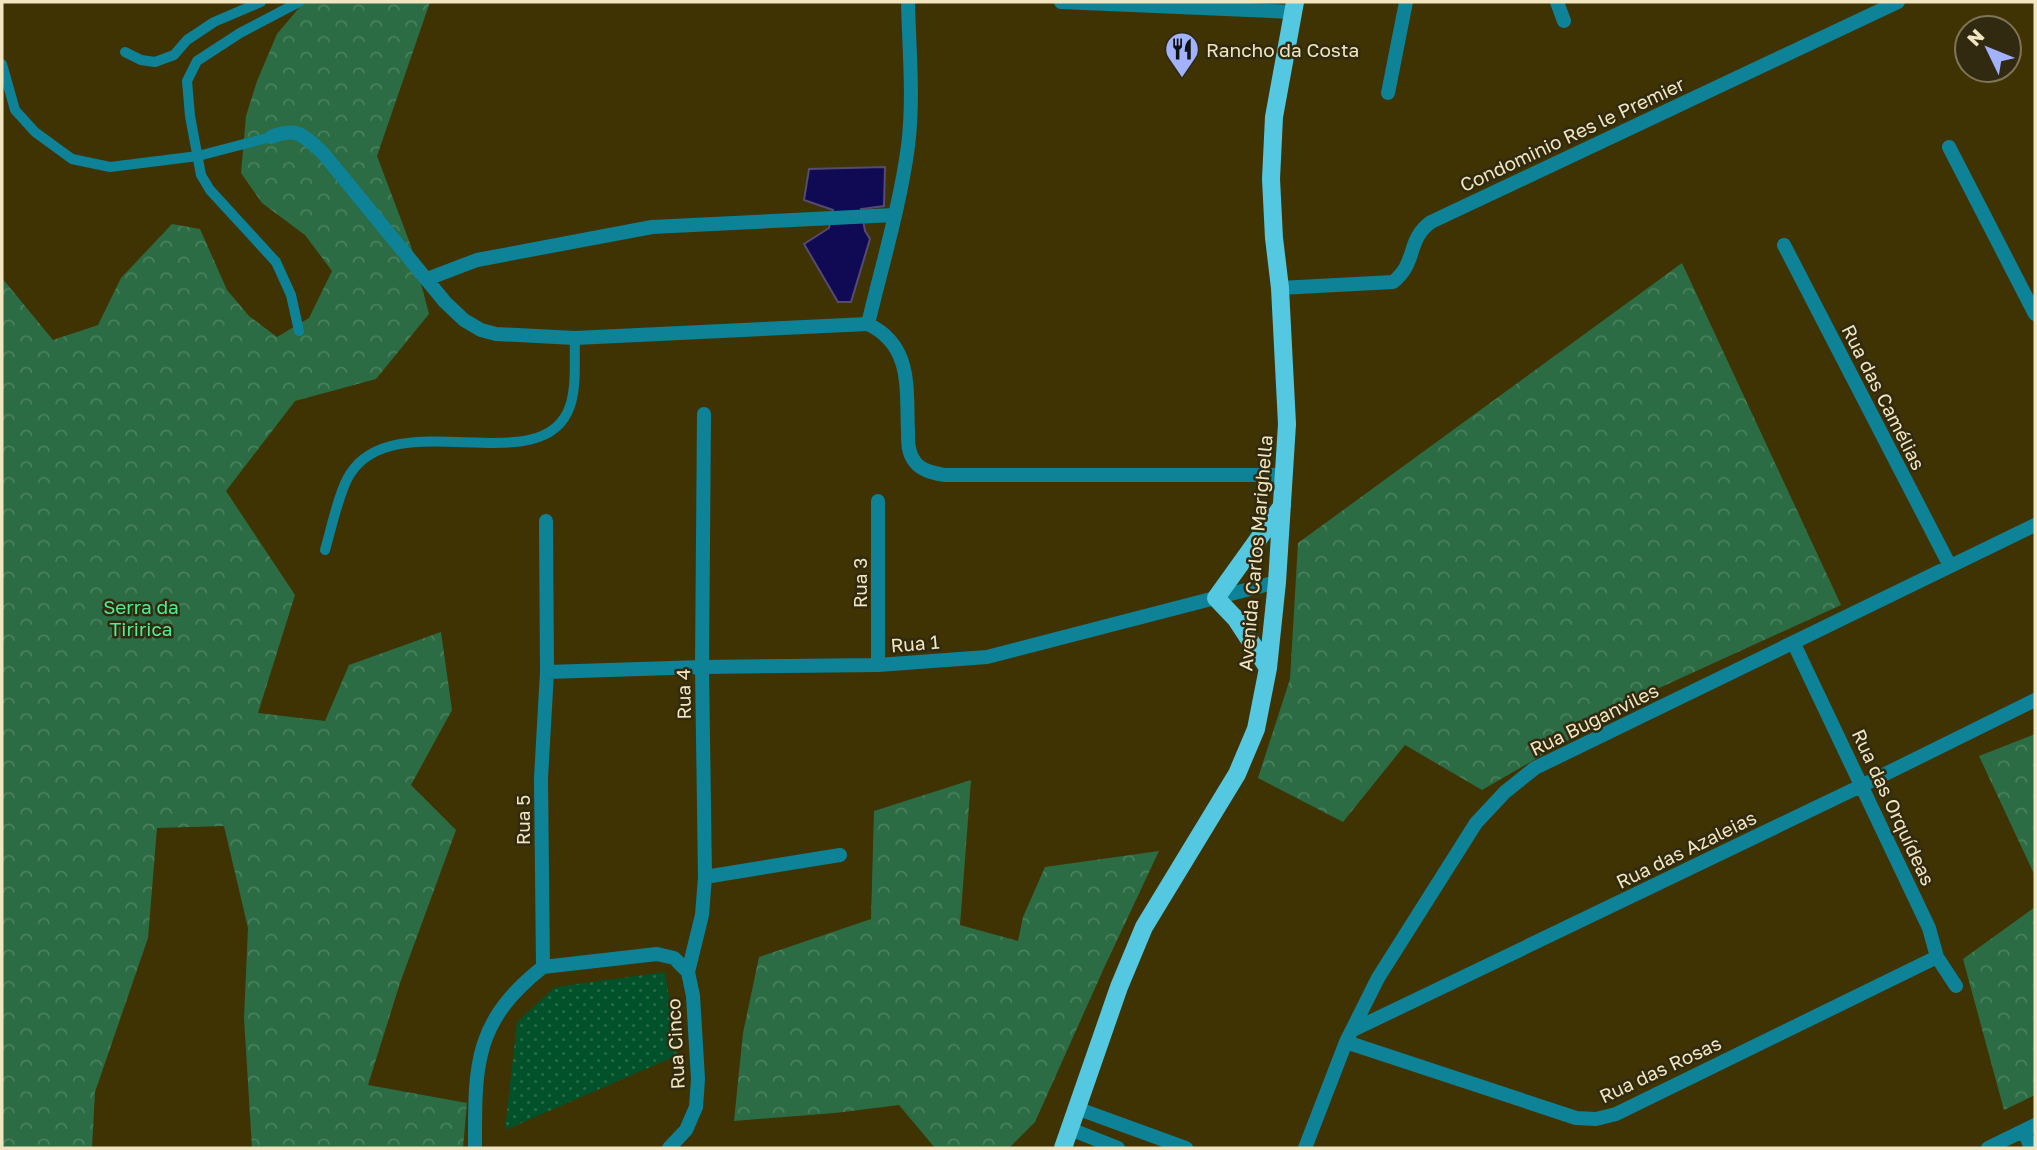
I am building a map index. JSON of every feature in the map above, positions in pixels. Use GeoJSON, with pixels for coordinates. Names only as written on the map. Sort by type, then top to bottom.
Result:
{"type":"FeatureCollection","features":[{"type":"Feature","properties":{"kind":"main road","name":"Avenida Carlos Marighella"},"geometry":{"type":"LineString","coordinates":[[1063,1148],[1119,987],[1144,927],[1237,774],[1256,729],[1268,668],[1277,582],[1287,424],[1280,288],[1273,238],[1270,179],[1274,117],[1294,7]]}},
{"type":"Feature","properties":{"kind":"main road"},"geometry":{"type":"LineString","coordinates":[[1268,668],[1237,619],[1216,597],[1282,506]]}},
{"type":"Feature","properties":{"kind":"street"},"geometry":{"type":"LineString","coordinates":[[868,324],[908,145],[908,2]]}},
{"type":"Feature","properties":{"kind":"street"},"geometry":{"type":"LineString","coordinates":[[1061,2],[1294,7]]}},
{"type":"Feature","properties":{"kind":"street"},"geometry":{"type":"LineString","coordinates":[[1388,93],[1406,2]]}},
{"type":"Feature","properties":{"kind":"street"},"geometry":{"type":"LineString","coordinates":[[1557,2],[1564,21]]}},
{"type":"Feature","properties":{"kind":"street","name":"Condominio Res le Premier"},"geometry":{"type":"LineString","coordinates":[[1280,288],[1393,282],[1405,272],[1411,259],[1414,241],[1421,229],[1432,222],[1898,2]]}},
{"type":"Feature","properties":{"kind":"street"},"geometry":{"type":"LineString","coordinates":[[271,137],[288,131],[306,137],[322,152],[455,311],[481,330],[496,334],[575,338],[868,324],[883,331],[896,347],[906,368],[908,449],[916,464],[927,471],[944,475],[1284,475]]}},
{"type":"Feature","properties":{"kind":"street"},"geometry":{"type":"LineString","coordinates":[[1949,147],[2035,314]]}},
{"type":"Feature","properties":{"kind":"street"},"geometry":{"type":"LineString","coordinates":[[427,279],[477,261],[652,227],[894,215]]}},
{"type":"Feature","properties":{"kind":"street","name":"Rua das Camélias"},"geometry":{"type":"LineString","coordinates":[[1784,245],[1950,566]]}},
{"type":"Feature","properties":{"kind":"street","name":"Rua 4"},"geometry":{"type":"LineString","coordinates":[[688,972],[702,915],[705,877],[702,667],[704,414]]}},
{"type":"Feature","properties":{"kind":"street","name":"Rua 3"},"geometry":{"type":"LineString","coordinates":[[878,500],[878,665]]}},
{"type":"Feature","properties":{"kind":"street","name":"Rua 5"},"geometry":{"type":"LineString","coordinates":[[543,967],[541,778],[547,673],[546,521]]}},
{"type":"Feature","properties":{"kind":"street","name":"Rua Buganviles"},"geometry":{"type":"LineString","coordinates":[[1305,1148],[1350,1036],[1378,978],[1476,823],[1505,792],[1535,768],[2035,525]]}},
{"type":"Feature","properties":{"kind":"street","name":"Rua 1"},"geometry":{"type":"LineString","coordinates":[[547,673],[702,667],[878,665],[987,657],[1277,582]]}},
{"type":"Feature","properties":{"kind":"street","name":"Rua das Orquídeas"},"geometry":{"type":"LineString","coordinates":[[1794,644],[1929,928],[1937,957],[1956,986]]}},
{"type":"Feature","properties":{"kind":"street","name":"Rua das Azaleias"},"geometry":{"type":"LineString","coordinates":[[1350,1036],[2035,700]]}},
{"type":"Feature","properties":{"kind":"street"},"geometry":{"type":"LineString","coordinates":[[705,877],[840,855]]}},
{"type":"Feature","properties":{"kind":"street"},"geometry":{"type":"LineString","coordinates":[[475,1148],[475,1089],[483,1042],[501,1008],[519,986],[543,967],[657,954],[674,957],[688,972]]}},
{"type":"Feature","properties":{"kind":"street","name":"Rua das Rosas"},"geometry":{"type":"LineString","coordinates":[[1350,1036],[1576,1118],[1596,1119],[1616,1114],[1937,957]]}},
{"type":"Feature","properties":{"kind":"street","name":"Rua Cinco"},"geometry":{"type":"LineString","coordinates":[[668,1148],[686,1130],[696,1107],[698,1079],[693,996],[688,972]]}},
{"type":"Feature","properties":{"kind":"street"},"geometry":{"type":"LineString","coordinates":[[1076,1108],[1186,1148]]}},
{"type":"Feature","properties":{"kind":"street"},"geometry":{"type":"LineString","coordinates":[[1988,1148],[2030,1128],[2031,1148]]}},
{"type":"Feature","properties":{"kind":"street"},"geometry":{"type":"LineString","coordinates":[[1070,1129],[1118,1148]]}},
{"type":"Feature","properties":{"kind":"lane"},"geometry":{"type":"LineString","coordinates":[[125,52],[141,60],[155,62],[174,55],[187,40],[214,22],[261,2]]}},
{"type":"Feature","properties":{"kind":"lane"},"geometry":{"type":"LineString","coordinates":[[299,2],[240,33],[197,61],[187,82],[201,175],[210,190],[276,262],[291,295],[299,331]]}},
{"type":"Feature","properties":{"kind":"lane"},"geometry":{"type":"LineString","coordinates":[[2,64],[15,110],[35,132],[72,159],[110,167],[198,156],[271,137]]}},
{"type":"Feature","properties":{"kind":"lane"},"geometry":{"type":"LineString","coordinates":[[325,550],[350,474],[365,459],[383,447],[415,442],[517,443],[540,437],[558,426],[569,409],[574,388],[575,338]]}},
{"type":"Feature","properties":{"kind":"green space","name":"Serra da Tiririca"},"geometry":{"type":"Polygon","coordinates":[[[304,2],[430,2],[377,156],[411,246],[429,314],[376,379],[295,401],[226,491],[295,595],[258,713],[325,721],[349,665],[441,632],[452,710],[411,785],[456,830],[400,983],[368,1085],[467,1103],[463,1148],[252,1148],[244,1018],[248,928],[224,826],[157,828],[148,938],[95,1092],[92,1148],[2,1148],[2,278],[53,340],[98,325],[121,278],[172,224],[200,229],[227,290],[249,316],[277,337],[309,318],[332,271],[305,235],[262,203],[241,173],[246,116],[257,81],[277,34],[304,2]]]}},
{"type":"Feature","properties":{"kind":"green space"},"geometry":{"type":"Polygon","coordinates":[[[1682,263],[1841,605],[1657,689],[1482,790],[1405,745],[1343,822],[1258,778],[1290,679],[1298,543],[1682,263]]]}},
{"type":"Feature","properties":{"kind":"green space"},"geometry":{"type":"Polygon","coordinates":[[[2035,734],[2035,876],[1979,756],[2035,734]]]}},
{"type":"Feature","properties":{"kind":"green space"},"geometry":{"type":"Polygon","coordinates":[[[971,780],[960,925],[1018,941],[1023,917],[1045,867],[1159,851],[1035,1122],[1009,1148],[935,1148],[899,1105],[734,1121],[743,1033],[759,957],[871,919],[874,811],[971,780]]]}},
{"type":"Feature","properties":{"kind":"green space"},"geometry":{"type":"Polygon","coordinates":[[[2035,907],[2035,1095],[2004,1110],[1963,959],[2035,907]]]}},
{"type":"Feature","properties":{"kind":"green space"},"geometry":{"type":"Polygon","coordinates":[[[665,972],[678,1055],[505,1130],[517,1022],[555,987],[665,972]]]}},
{"type":"Feature","properties":{"kind":"shaded area"},"geometry":{"type":"Polygon","coordinates":[[[885,167],[884,206],[861,209],[865,231],[870,239],[851,302],[838,302],[804,244],[829,228],[833,210],[804,200],[809,169],[885,167]]]}},
{"type":"Feature","properties":{"kind":"place","name":"Rancho da Costa"},"geometry":{"type":"Point","coordinates":[1182,79]}}]}
